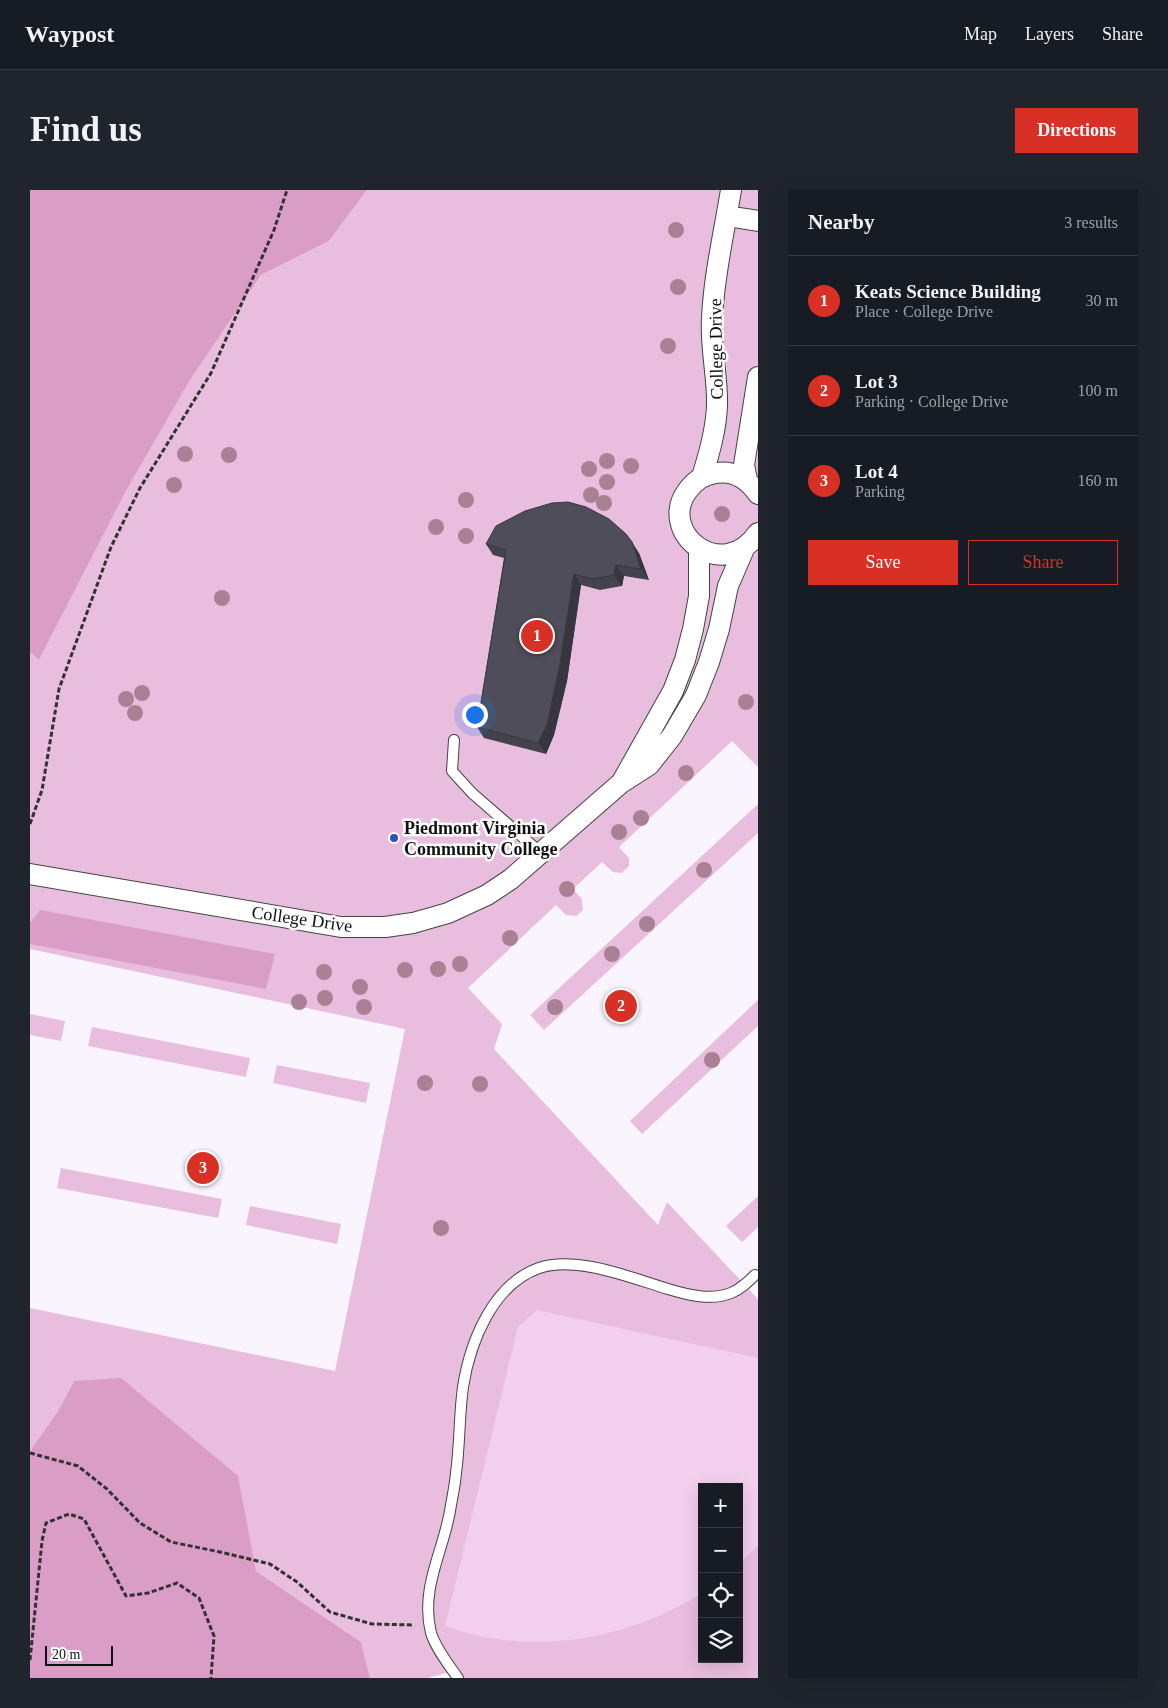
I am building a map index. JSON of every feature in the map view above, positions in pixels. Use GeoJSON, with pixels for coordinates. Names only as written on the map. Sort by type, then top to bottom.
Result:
{"type":"FeatureCollection","features":[{"type":"Feature","properties":{"kind":"street","name":"College Drive"},"geometry":{"type":"LineString","coordinates":[[621,784],[673,691],[685,660],[693,629],[699,596],[699,548],[689,540],[683,529],[680,512],[685,494],[692,484],[702,477],[713,440],[717,406],[712,350],[714,287],[731,190]]}},
{"type":"Feature","properties":{"kind":"street"},"geometry":{"type":"LineString","coordinates":[[727,216],[758,220]]}},
{"type":"Feature","properties":{"kind":"street"},"geometry":{"type":"LineString","coordinates":[[752,487],[744,465],[758,378]]}},
{"type":"Feature","properties":{"kind":"street"},"geometry":{"type":"LineString","coordinates":[[702,477],[711,473],[730,473],[752,487]]}},
{"type":"Feature","properties":{"kind":"street","name":"College Drive"},"geometry":{"type":"LineString","coordinates":[[30,874],[333,926],[385,927],[413,923],[448,913],[487,895],[511,879],[621,784],[649,765],[672,736],[696,695],[709,662],[719,629],[728,586],[744,548],[758,533]]}},
{"type":"Feature","properties":{"kind":"street"},"geometry":{"type":"LineString","coordinates":[[699,548],[716,554],[726,554],[744,548]]}},
{"type":"Feature","properties":{"kind":"lane"},"geometry":{"type":"LineString","coordinates":[[454,740],[452,771],[472,793],[541,853]]}},
{"type":"Feature","properties":{"kind":"lane"},"geometry":{"type":"LineString","coordinates":[[458,1678],[444,1658],[432,1633],[429,1605],[431,1576],[449,1514],[456,1473],[463,1386],[470,1356],[484,1323],[499,1298],[517,1279],[539,1268],[559,1264],[579,1265],[703,1297],[731,1293],[743,1286],[755,1275]]}},
{"type":"Feature","properties":{"kind":"path"},"geometry":{"type":"LineString","coordinates":[[30,824],[42,790],[59,689],[111,547],[140,488],[211,373],[274,230],[287,190]]}},
{"type":"Feature","properties":{"kind":"path"},"geometry":{"type":"LineString","coordinates":[[30,1453],[78,1466],[107,1489],[140,1522],[171,1542],[270,1564],[297,1582],[330,1612],[372,1624],[431,1625]]}},
{"type":"Feature","properties":{"kind":"path"},"geometry":{"type":"LineString","coordinates":[[30,1660],[38,1570],[46,1523],[69,1514],[84,1519],[126,1596],[148,1593],[177,1583],[199,1598],[214,1636],[212,1678]]}},
{"type":"Feature","properties":{"kind":"shaded area"},"geometry":{"type":"Polygon","coordinates":[[[30,190],[367,190],[329,241],[261,275],[190,380],[126,491],[39,660],[30,652],[30,190]]]}},
{"type":"Feature","properties":{"kind":"shaded area","name":"Piedmont Virginia Community College"},"geometry":{"type":"Polygon","coordinates":[[[367,190],[758,190],[758,377],[747,444],[758,447],[758,767],[732,741],[619,847],[629,858],[629,866],[622,873],[613,872],[602,862],[573,889],[582,899],[583,910],[576,916],[566,915],[556,905],[468,988],[502,1024],[494,1049],[658,1225],[667,1202],[758,1299],[758,1678],[458,1678],[453,1671],[428,1678],[370,1678],[361,1642],[256,1571],[237,1476],[74,1381],[58,1411],[30,1451],[30,1308],[335,1371],[405,1029],[30,949],[30,652],[39,660],[126,491],[190,380],[261,275],[329,241],[367,190]],[[634,545],[514,561],[485,738],[546,754],[581,585],[600,590],[622,586],[624,576],[649,579],[634,545]]]}},
{"type":"Feature","properties":{"kind":"shaded area"},"geometry":{"type":"Polygon","coordinates":[[[758,804],[758,833],[544,1030],[530,1015],[758,804]]]}},
{"type":"Feature","properties":{"kind":"shaded area"},"geometry":{"type":"Polygon","coordinates":[[[40,910],[275,954],[266,989],[30,944],[30,923],[40,910]]]}},
{"type":"Feature","properties":{"kind":"shaded area"},"geometry":{"type":"Polygon","coordinates":[[[758,1000],[758,1026],[642,1134],[630,1121],[758,1000]]]}},
{"type":"Feature","properties":{"kind":"shaded area"},"geometry":{"type":"Polygon","coordinates":[[[30,1014],[65,1021],[61,1041],[30,1035],[30,1014]]]}},
{"type":"Feature","properties":{"kind":"shaded area"},"geometry":{"type":"Polygon","coordinates":[[[92,1027],[250,1058],[246,1077],[88,1046],[92,1027]]]}},
{"type":"Feature","properties":{"kind":"shaded area"},"geometry":{"type":"Polygon","coordinates":[[[277,1065],[370,1083],[366,1103],[273,1083],[277,1065]]]}},
{"type":"Feature","properties":{"kind":"shaded area"},"geometry":{"type":"Polygon","coordinates":[[[61,1168],[222,1199],[218,1218],[57,1188],[61,1168]]]}},
{"type":"Feature","properties":{"kind":"shaded area"},"geometry":{"type":"Polygon","coordinates":[[[758,1196],[758,1227],[742,1242],[726,1226],[758,1196]]]}},
{"type":"Feature","properties":{"kind":"shaded area"},"geometry":{"type":"Polygon","coordinates":[[[250,1206],[341,1224],[337,1244],[246,1225],[250,1206]]]}},
{"type":"Feature","properties":{"kind":"shaded area"},"geometry":{"type":"Polygon","coordinates":[[[537,1310],[758,1358],[758,1546],[743,1560],[743,1483],[698,1483],[698,1595],[642,1623],[610,1633],[577,1639],[543,1642],[510,1641],[477,1635],[445,1626],[518,1327],[537,1310]]]}},
{"type":"Feature","properties":{"kind":"shaded area"},"geometry":{"type":"Polygon","coordinates":[[[121,1378],[238,1476],[256,1571],[361,1642],[370,1678],[30,1678],[30,1451],[58,1411],[74,1381],[121,1378]]]}},
{"type":"Feature","properties":{"kind":"building"},"geometry":{"type":"Polygon","coordinates":[[[568,502],[586,507],[609,519],[626,534],[632,542],[641,569],[616,565],[614,575],[592,579],[574,574],[559,670],[547,725],[538,743],[477,727],[506,550],[486,544],[496,526],[525,511],[552,503],[568,502]]]}},
{"type":"Feature","properties":{"kind":"place","name":"Keats Science Building"},"geometry":{"type":"Point","coordinates":[537,636]}},
{"type":"Feature","properties":{"kind":"place","name":"Piedmont Virginia Community College"},"geometry":{"type":"Point","coordinates":[394,838]}},
{"type":"Feature","properties":{"kind":"place","name":"Lot 3"},"geometry":{"type":"Point","coordinates":[621,1006]}},
{"type":"Feature","properties":{"kind":"place","name":"Lot 4"},"geometry":{"type":"Point","coordinates":[203,1168]}}]}
